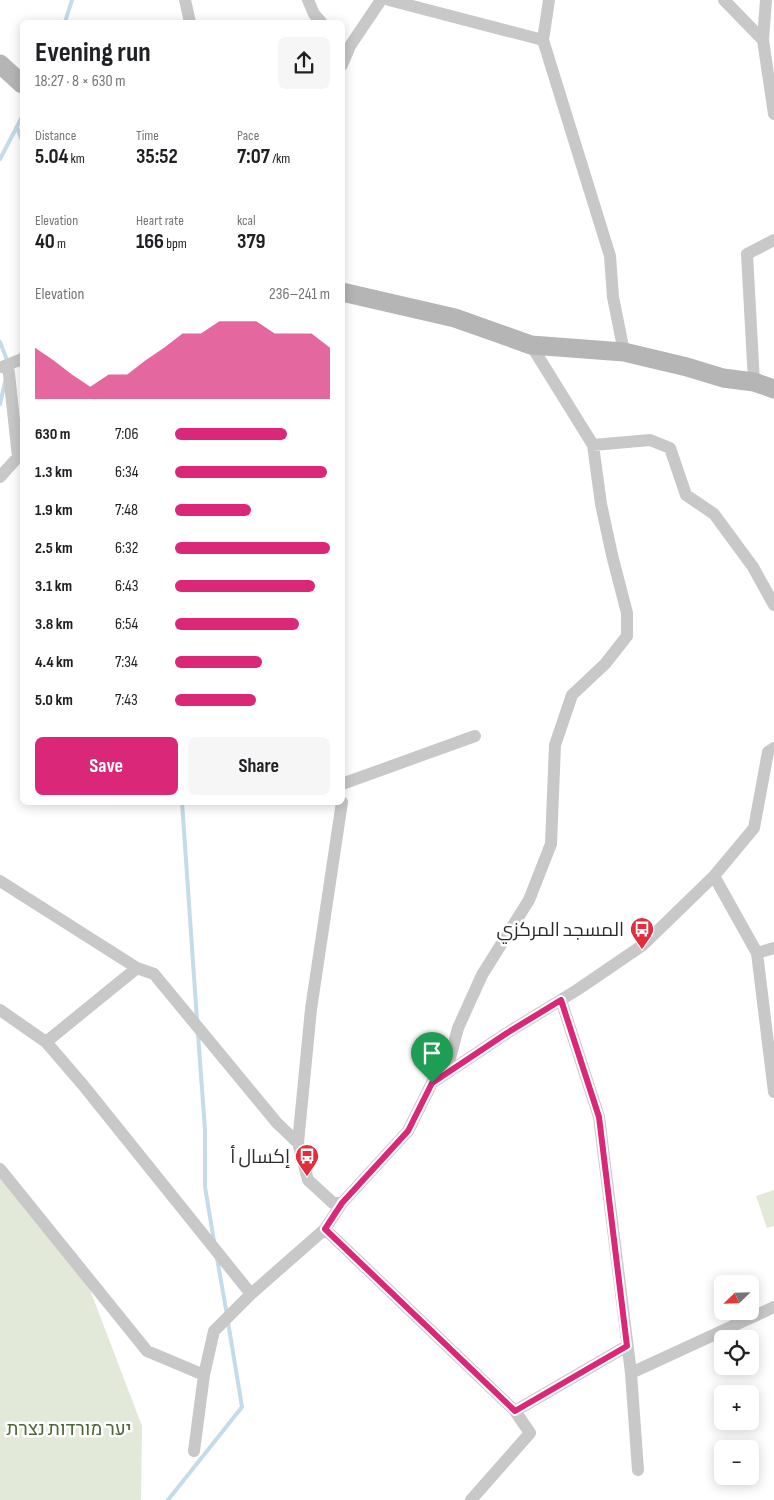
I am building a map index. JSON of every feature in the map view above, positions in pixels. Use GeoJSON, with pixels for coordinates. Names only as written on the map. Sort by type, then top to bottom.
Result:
{"type":"FeatureCollection","features":[{"type":"Feature","properties":{"kind":"street"},"geometry":{"type":"LineString","coordinates":[[185,0],[190,20]]}},
{"type":"Feature","properties":{"kind":"street"},"geometry":{"type":"LineString","coordinates":[[308,0],[314,14],[319,20]]}},
{"type":"Feature","properties":{"kind":"street"},"geometry":{"type":"LineString","coordinates":[[346,44],[382,0]]}},
{"type":"Feature","properties":{"kind":"street"},"geometry":{"type":"LineString","coordinates":[[389,0],[542,40]]}},
{"type":"Feature","properties":{"kind":"street"},"geometry":{"type":"LineString","coordinates":[[549,0],[542,40],[610,256],[613,297],[624,352]]}},
{"type":"Feature","properties":{"kind":"street"},"geometry":{"type":"LineString","coordinates":[[724,0],[763,40],[770,57],[774,114]]}},
{"type":"Feature","properties":{"kind":"street"},"geometry":{"type":"LineString","coordinates":[[763,40],[766,0]]}},
{"type":"Feature","properties":{"kind":"street"},"geometry":{"type":"LineString","coordinates":[[0,64],[20,82]]}},
{"type":"Feature","properties":{"kind":"street"},"geometry":{"type":"LineString","coordinates":[[754,382],[747,254],[774,240]]}},
{"type":"Feature","properties":{"kind":"street"},"geometry":{"type":"LineString","coordinates":[[345,293],[455,318],[531,345],[624,352],[724,378],[754,382],[774,389]]}},
{"type":"Feature","properties":{"kind":"street"},"geometry":{"type":"LineString","coordinates":[[194,1451],[204,1375],[214,1331],[251,1294],[325,1229],[342,1203],[408,1131],[432,1083],[448,1066],[458,1028],[482,975],[529,900],[551,844],[555,746],[572,695],[605,664],[627,636],[627,613],[601,504],[593,445],[531,345]]}},
{"type":"Feature","properties":{"kind":"street"},"geometry":{"type":"LineString","coordinates":[[0,477],[18,457],[4,366],[20,360]]}},
{"type":"Feature","properties":{"kind":"street"},"geometry":{"type":"LineString","coordinates":[[593,445],[650,440],[670,448],[686,495],[714,514],[754,567],[774,605]]}},
{"type":"Feature","properties":{"kind":"street"},"geometry":{"type":"LineString","coordinates":[[345,783],[475,736]]}},
{"type":"Feature","properties":{"kind":"street"},"geometry":{"type":"LineString","coordinates":[[432,1083],[643,945],[714,876],[754,828],[768,752],[774,748]]}},
{"type":"Feature","properties":{"kind":"street"},"geometry":{"type":"LineString","coordinates":[[342,805],[311,1009],[298,1143],[308,1180],[333,1203],[342,1203]]}},
{"type":"Feature","properties":{"kind":"street"},"geometry":{"type":"LineString","coordinates":[[714,876],[757,952],[774,1092]]}},
{"type":"Feature","properties":{"kind":"street"},"geometry":{"type":"LineString","coordinates":[[0,881],[137,968],[154,974],[276,1123],[298,1143]]}},
{"type":"Feature","properties":{"kind":"street"},"geometry":{"type":"LineString","coordinates":[[757,952],[774,948]]}},
{"type":"Feature","properties":{"kind":"street"},"geometry":{"type":"LineString","coordinates":[[46,1042],[137,968]]}},
{"type":"Feature","properties":{"kind":"street"},"geometry":{"type":"LineString","coordinates":[[561,1000],[599,1117],[630,1373],[638,1470]]}},
{"type":"Feature","properties":{"kind":"street"},"geometry":{"type":"LineString","coordinates":[[0,1010],[46,1042],[83,1085],[251,1294]]}},
{"type":"Feature","properties":{"kind":"street"},"geometry":{"type":"LineString","coordinates":[[0,1169],[147,1351],[204,1375]]}},
{"type":"Feature","properties":{"kind":"street"},"geometry":{"type":"LineString","coordinates":[[325,1229],[515,1411],[530,1433],[471,1500]]}},
{"type":"Feature","properties":{"kind":"street"},"geometry":{"type":"LineString","coordinates":[[630,1373],[774,1306]]}},
{"type":"Feature","properties":{"kind":"street"},"geometry":{"type":"LineString","coordinates":[[515,1411],[627,1346]]}},
{"type":"Feature","properties":{"kind":"green space","name":"יער מורדות נצרת"},"geometry":{"type":"Polygon","coordinates":[[[0,1170],[76,1253],[142,1426],[141,1500],[0,1500],[0,1170]]]}},
{"type":"Feature","properties":{"kind":"green space"},"geometry":{"type":"Polygon","coordinates":[[[774,1190],[774,1226],[767,1228],[756,1196],[774,1190]]]}},
{"type":"Feature","properties":{"kind":"waterway"},"geometry":{"type":"LineString","coordinates":[[66,20],[72,0]]}},
{"type":"Feature","properties":{"kind":"waterway"},"geometry":{"type":"LineString","coordinates":[[0,159],[20,121]]}},
{"type":"Feature","properties":{"kind":"waterway"},"geometry":{"type":"LineString","coordinates":[[17,128],[20,135]]}},
{"type":"Feature","properties":{"kind":"waterway"},"geometry":{"type":"LineString","coordinates":[[0,342],[8,363]]}},
{"type":"Feature","properties":{"kind":"waterway"},"geometry":{"type":"LineString","coordinates":[[0,404],[5,382]]}},
{"type":"Feature","properties":{"kind":"waterway"},"geometry":{"type":"LineString","coordinates":[[182,805],[197,1020]]}},
{"type":"Feature","properties":{"kind":"waterway"},"geometry":{"type":"LineString","coordinates":[[198,1034],[205,1130],[205,1187],[214,1241]]}},
{"type":"Feature","properties":{"kind":"waterway"},"geometry":{"type":"LineString","coordinates":[[217,1258],[227,1315]]}},
{"type":"Feature","properties":{"kind":"waterway"},"geometry":{"type":"LineString","coordinates":[[168,1500],[242,1407],[228,1322]]}},
{"type":"Feature","properties":{"kind":"place","name":"المسجد المركزي"},"geometry":{"type":"Point","coordinates":[642,950]}},
{"type":"Feature","properties":{"kind":"place","name":"إكسال أ"},"geometry":{"type":"Point","coordinates":[307,1177]}},
{"type":"Feature","properties":{"kind":"route"},"geometry":{"type":"LineString","coordinates":[[561,1000],[599,1117],[627,1346],[515,1411],[325,1229],[342,1203],[408,1131],[432,1083],[561,1000]]}}]}
